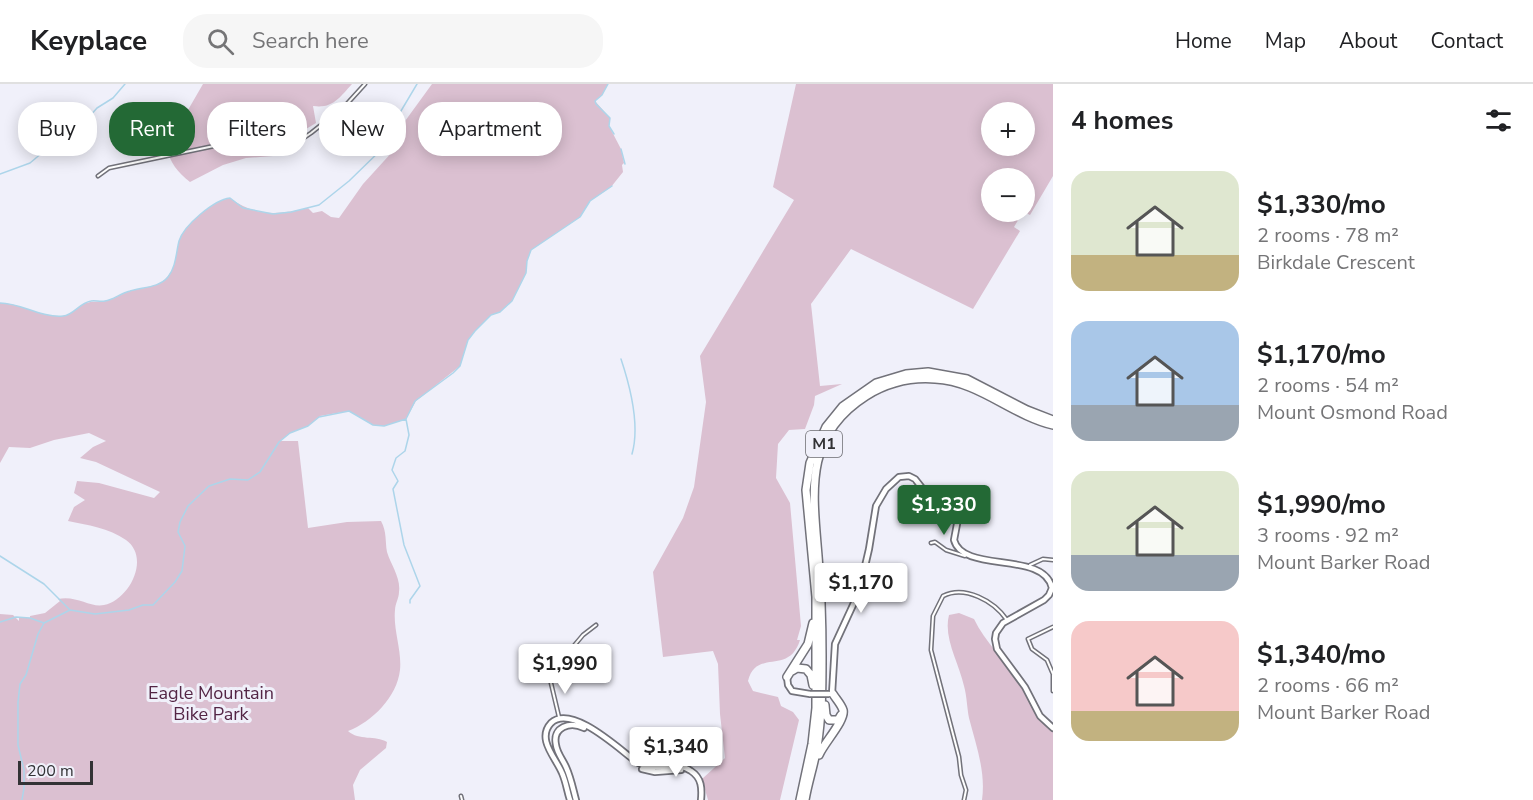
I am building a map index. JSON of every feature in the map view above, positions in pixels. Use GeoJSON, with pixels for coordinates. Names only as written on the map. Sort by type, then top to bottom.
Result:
{"type":"FeatureCollection","features":[{"type":"Feature","properties":{"kind":"highway","name":"M1"},"geometry":{"type":"LineString","coordinates":[[800,800],[811,750],[816,708],[817,651],[814,570],[806,490],[810,463],[820,438],[834,416],[864,390],[888,378],[906,374],[941,373],[967,379],[1027,410],[1053,420]]}},
{"type":"Feature","properties":{"kind":"highway","name":"M1"},"geometry":{"type":"LineString","coordinates":[[806,800],[820,727],[822,658],[819,563],[813,502],[814,476],[827,438],[851,407],[873,392],[911,379],[938,379],[964,384],[1024,415],[1053,425]]}},
{"type":"Feature","properties":{"kind":"highway"},"geometry":{"type":"LineString","coordinates":[[787,677],[808,644],[812,630],[814,570]]}},
{"type":"Feature","properties":{"kind":"highway"},"geometry":{"type":"LineString","coordinates":[[822,658],[826,715],[829,720],[835,721],[840,718],[841,714],[831,694]]}},
{"type":"Feature","properties":{"kind":"highway"},"geometry":{"type":"LineString","coordinates":[[787,677],[797,668],[806,669],[811,675],[814,699],[811,750]]}},
{"type":"Feature","properties":{"kind":"highway"},"geometry":{"type":"LineString","coordinates":[[806,800],[820,751],[843,717],[843,711],[831,694]]}},
{"type":"Feature","properties":{"kind":"street"},"geometry":{"type":"LineString","coordinates":[[98,176],[109,168],[214,146],[242,145],[268,151],[286,150],[345,106],[365,84]]}},
{"type":"Feature","properties":{"kind":"street"},"geometry":{"type":"LineString","coordinates":[[787,677],[788,685],[798,694],[831,694],[835,644],[859,592],[876,506],[890,484],[903,476],[909,476],[918,482],[930,498],[956,517],[954,543],[958,549],[976,557],[1030,568],[1049,577],[1053,588],[1046,598],[999,626],[995,639],[997,648],[1025,687],[1040,716],[1053,728]]}},
{"type":"Feature","properties":{"kind":"street"},"geometry":{"type":"LineString","coordinates":[[931,543],[935,542],[954,554],[965,556],[967,554]]}},
{"type":"Feature","properties":{"kind":"street"},"geometry":{"type":"LineString","coordinates":[[1030,568],[1030,565],[1043,559],[1053,560]]}},
{"type":"Feature","properties":{"kind":"street"},"geometry":{"type":"LineString","coordinates":[[964,800],[966,790],[961,776],[959,757],[931,650],[933,616],[941,597],[958,592],[988,601],[1007,620]]}},
{"type":"Feature","properties":{"kind":"street"},"geometry":{"type":"LineString","coordinates":[[562,727],[550,673],[583,635],[596,625]]}},
{"type":"Feature","properties":{"kind":"street"},"geometry":{"type":"LineString","coordinates":[[1053,627],[1028,639],[1032,649],[1047,660],[1053,674],[1053,691]]}},
{"type":"Feature","properties":{"kind":"street"},"geometry":{"type":"LineString","coordinates":[[560,718],[568,721],[569,724]]}},
{"type":"Feature","properties":{"kind":"street"},"geometry":{"type":"LineString","coordinates":[[570,800],[563,776],[548,748],[546,739],[548,728],[560,718],[577,721],[646,767],[677,766],[691,771],[700,782],[700,800]]}},
{"type":"Feature","properties":{"kind":"street"},"geometry":{"type":"LineString","coordinates":[[576,800],[568,770],[556,746],[556,734],[562,727],[569,724],[586,729],[641,768],[655,772],[681,770],[690,773],[698,784],[700,800]]}},
{"type":"Feature","properties":{"kind":"green space"},"geometry":{"type":"Polygon","coordinates":[[[203,84],[352,84],[334,102],[319,102],[319,106],[313,106],[316,123],[307,128],[307,102],[207,102],[207,156],[273,156],[246,158],[223,165],[190,182],[181,175],[169,156],[195,156],[195,102],[193,102],[203,84]]]}},
{"type":"Feature","properties":{"kind":"green space","name":"Eagle Mountain Bike Park"},"geometry":{"type":"Polygon","coordinates":[[[432,84],[608,84],[602,95],[595,101],[610,118],[609,126],[621,149],[624,163],[623,172],[611,187],[590,201],[580,217],[531,250],[526,273],[512,301],[500,312],[491,315],[475,331],[468,340],[460,366],[416,401],[406,419],[384,426],[373,425],[349,411],[320,416],[308,426],[290,433],[280,441],[298,441],[308,528],[347,522],[381,521],[387,552],[399,582],[399,594],[395,608],[400,662],[398,680],[389,699],[382,707],[366,721],[348,731],[357,736],[387,742],[386,748],[360,770],[353,785],[355,800],[0,800],[0,614],[13,615],[19,621],[19,617],[30,618],[30,616],[45,613],[60,601],[58,599],[65,598],[104,605],[113,602],[129,587],[137,567],[137,557],[126,540],[98,528],[68,521],[74,507],[85,500],[74,493],[77,481],[99,483],[154,498],[160,492],[96,462],[80,458],[93,447],[106,441],[89,433],[54,440],[30,448],[9,447],[0,463],[0,303],[16,305],[47,315],[63,316],[86,303],[108,300],[160,283],[171,272],[179,241],[187,228],[208,208],[230,198],[249,209],[268,213],[308,208],[313,213],[322,211],[331,217],[339,218],[363,184],[389,156],[406,156],[406,120],[418,103],[418,156],[562,156],[562,102],[419,102],[432,84]]]}},
{"type":"Feature","properties":{"kind":"green space"},"geometry":{"type":"Polygon","coordinates":[[[796,84],[1053,84],[1053,176],[1035,207],[1035,168],[981,168],[981,222],[1017,222],[1014,227],[1020,231],[973,309],[851,249],[811,304],[820,386],[842,384],[815,396],[805,429],[789,430],[778,444],[776,478],[790,503],[801,626],[797,640],[800,640],[795,651],[788,657],[758,666],[752,671],[748,681],[753,691],[778,697],[781,706],[793,712],[799,720],[780,800],[708,800],[702,779],[725,758],[718,664],[713,651],[663,657],[653,572],[683,518],[694,487],[706,402],[700,356],[794,200],[773,187],[796,84]]]}},
{"type":"Feature","properties":{"kind":"green space"},"geometry":{"type":"Polygon","coordinates":[[[959,613],[974,619],[1018,681],[1041,721],[1053,731],[1053,800],[982,800],[983,779],[980,759],[969,718],[962,677],[948,633],[949,615],[959,613]]]}},
{"type":"Feature","properties":{"kind":"waterway"},"geometry":{"type":"LineString","coordinates":[[0,174],[30,163],[62,136],[74,134],[97,108],[113,98],[125,84]]}},
{"type":"Feature","properties":{"kind":"waterway"},"geometry":{"type":"LineString","coordinates":[[0,303],[16,305],[47,315],[63,316],[87,302],[108,300],[160,283],[171,273],[179,241],[187,228],[208,208],[223,200],[230,198],[243,208],[273,214],[319,205],[349,181],[386,145],[392,126],[417,84]]}},
{"type":"Feature","properties":{"kind":"waterway"},"geometry":{"type":"LineString","coordinates":[[608,84],[602,95],[595,101],[610,118],[609,126],[614,134]]}},
{"type":"Feature","properties":{"kind":"waterway"},"geometry":{"type":"LineString","coordinates":[[621,149],[625,164]]}},
{"type":"Feature","properties":{"kind":"waterway"},"geometry":{"type":"LineString","coordinates":[[410,603],[420,586],[404,545],[393,489],[398,481],[392,470],[396,458],[405,451],[409,435],[406,419],[415,401],[460,366],[468,340],[475,331],[491,315],[500,312],[512,301],[526,273],[531,250],[580,217],[590,201],[612,186]]}},
{"type":"Feature","properties":{"kind":"waterway"},"geometry":{"type":"LineString","coordinates":[[621,359],[631,394],[634,419],[632,454]]}},
{"type":"Feature","properties":{"kind":"waterway"},"geometry":{"type":"LineString","coordinates":[[22,800],[24,770],[18,745],[20,684],[26,675],[38,634],[44,623],[70,610],[95,614],[153,605],[175,582],[182,571],[185,546],[178,532],[188,506],[209,486],[230,479],[248,480],[260,472],[279,442],[290,433],[308,426],[319,417],[349,411],[373,425],[384,426],[406,419]]}},
{"type":"Feature","properties":{"kind":"waterway"},"geometry":{"type":"LineString","coordinates":[[0,556],[44,584],[70,610]]}},
{"type":"Feature","properties":{"kind":"waterway"},"geometry":{"type":"LineString","coordinates":[[0,622],[16,617],[30,618],[44,623]]}}]}
